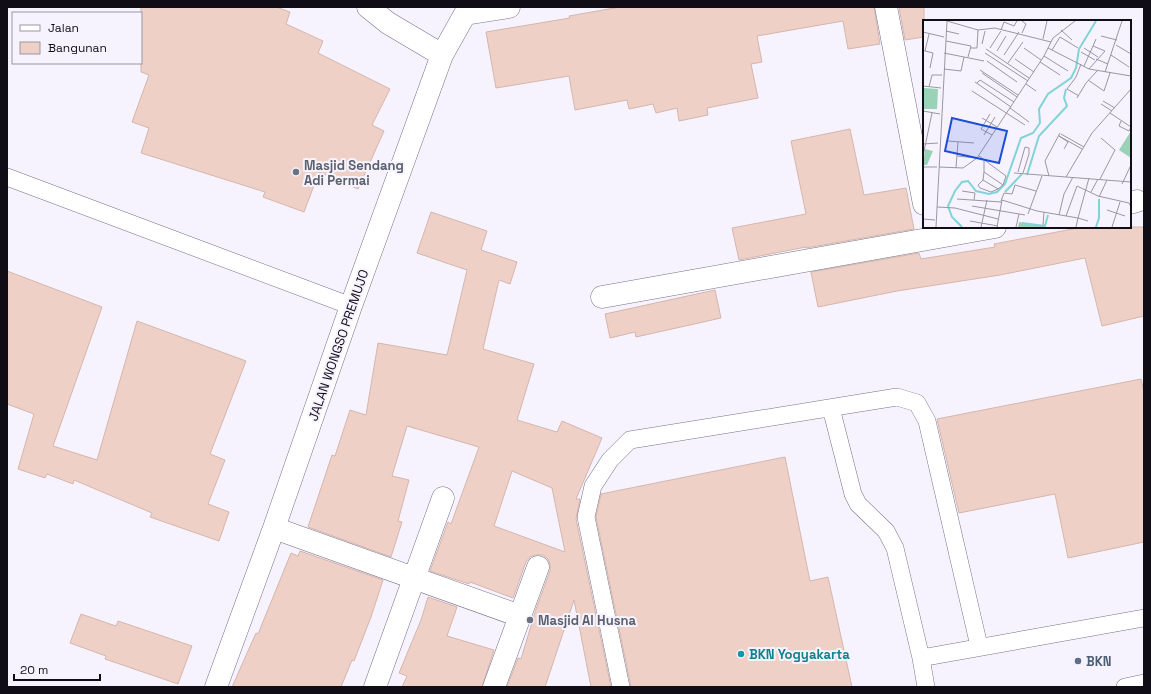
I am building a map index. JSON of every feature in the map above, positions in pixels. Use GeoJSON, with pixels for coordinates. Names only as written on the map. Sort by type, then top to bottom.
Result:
{"type":"FeatureCollection","features":[{"type":"Feature","properties":{"kind":"street"},"geometry":{"type":"LineString","coordinates":[[368,7],[388,23],[442,55]]}},
{"type":"Feature","properties":{"kind":"street"},"geometry":{"type":"LineString","coordinates":[[467,10],[509,7]]}},
{"type":"Feature","properties":{"kind":"street"},"geometry":{"type":"LineString","coordinates":[[886,7],[923,199]]}},
{"type":"Feature","properties":{"kind":"street","name":"JALAN WONGSO PREMUJO"},"geometry":{"type":"LineString","coordinates":[[216,687],[442,55],[467,10]]}},
{"type":"Feature","properties":{"kind":"street"},"geometry":{"type":"LineString","coordinates":[[602,297],[930,233],[984,228]]}},
{"type":"Feature","properties":{"kind":"street"},"geometry":{"type":"LineString","coordinates":[[375,687],[443,498]]}},
{"type":"Feature","properties":{"kind":"street"},"geometry":{"type":"LineString","coordinates":[[274,528],[520,616]]}},
{"type":"Feature","properties":{"kind":"street"},"geometry":{"type":"LineString","coordinates":[[494,687],[538,567]]}},
{"type":"Feature","properties":{"kind":"lane"},"geometry":{"type":"LineString","coordinates":[[7,177],[351,306]]}},
{"type":"Feature","properties":{"kind":"lane"},"geometry":{"type":"LineString","coordinates":[[621,687],[586,516],[593,486],[610,460],[630,440],[897,397],[918,403],[927,420],[980,646]]}},
{"type":"Feature","properties":{"kind":"lane"},"geometry":{"type":"LineString","coordinates":[[831,408],[853,494],[858,504],[886,531],[895,548],[921,658],[926,687]]}},
{"type":"Feature","properties":{"kind":"lane"},"geometry":{"type":"LineString","coordinates":[[921,658],[980,646],[1144,618]]}},
{"type":"Feature","properties":{"kind":"lane"},"geometry":{"type":"LineString","coordinates":[[1125,687],[1144,683]]}},
{"type":"Feature","properties":{"kind":"building"},"geometry":{"type":"Polygon","coordinates":[[[141,7],[276,7],[290,12],[286,24],[323,41],[318,53],[390,89],[372,125],[384,131],[358,189],[319,172],[304,212],[263,197],[265,192],[141,153],[149,128],[132,122],[149,75],[141,72],[141,7]]]}},
{"type":"Feature","properties":{"kind":"building"},"geometry":{"type":"Polygon","coordinates":[[[620,7],[874,7],[880,44],[848,49],[843,21],[757,36],[762,62],[751,64],[758,98],[707,108],[708,115],[679,121],[677,108],[656,113],[653,104],[629,109],[627,100],[575,110],[569,76],[496,88],[486,32],[570,18],[569,16],[620,7]]]}},
{"type":"Feature","properties":{"kind":"building"},"geometry":{"type":"Polygon","coordinates":[[[899,7],[924,7],[923,37],[905,40],[899,7]]]}},
{"type":"Feature","properties":{"kind":"building"},"geometry":{"type":"Polygon","coordinates":[[[850,129],[864,195],[906,188],[914,229],[739,260],[732,228],[806,214],[791,141],[850,129]]]}},
{"type":"Feature","properties":{"kind":"building"},"geometry":{"type":"Polygon","coordinates":[[[431,212],[487,231],[481,250],[517,262],[510,284],[499,280],[483,349],[534,364],[517,420],[557,432],[562,421],[602,438],[576,499],[580,499],[576,519],[611,687],[591,687],[574,600],[545,687],[507,687],[518,658],[521,659],[536,609],[550,571],[548,559],[543,555],[535,555],[530,557],[526,562],[513,598],[470,582],[469,584],[430,571],[448,522],[451,524],[479,447],[407,426],[392,476],[409,480],[398,521],[402,522],[391,557],[308,527],[332,455],[335,456],[350,410],[366,415],[378,343],[447,355],[467,270],[417,253],[431,212]],[[512,471],[494,526],[565,552],[552,488],[512,471]]]}},
{"type":"Feature","properties":{"kind":"building"},"geometry":{"type":"Polygon","coordinates":[[[1144,227],[1144,316],[1102,326],[1085,258],[1000,275],[897,291],[818,307],[811,272],[919,253],[921,259],[995,247],[994,244],[1078,228],[1144,227]]]}},
{"type":"Feature","properties":{"kind":"building"},"geometry":{"type":"Polygon","coordinates":[[[7,271],[102,307],[53,446],[97,460],[137,321],[246,361],[210,454],[225,460],[208,504],[229,512],[219,541],[150,517],[152,513],[74,480],[73,484],[47,474],[45,478],[18,469],[34,414],[7,404],[7,271]]]}},
{"type":"Feature","properties":{"kind":"building"},"geometry":{"type":"Polygon","coordinates":[[[715,290],[721,318],[636,337],[635,332],[610,338],[605,314],[715,290]]]}},
{"type":"Feature","properties":{"kind":"building"},"geometry":{"type":"Polygon","coordinates":[[[1141,379],[1144,392],[1144,542],[1068,558],[1055,494],[959,513],[937,419],[1141,379]]]}},
{"type":"Feature","properties":{"kind":"building"},"geometry":{"type":"Polygon","coordinates":[[[785,457],[810,581],[828,577],[852,687],[631,687],[596,517],[601,494],[785,457]]]}},
{"type":"Feature","properties":{"kind":"building"},"geometry":{"type":"Polygon","coordinates":[[[300,551],[383,580],[354,661],[352,660],[341,687],[232,687],[256,633],[258,634],[291,553],[298,556],[300,551]]]}},
{"type":"Feature","properties":{"kind":"building"},"geometry":{"type":"Polygon","coordinates":[[[428,597],[457,607],[447,636],[494,650],[482,687],[402,687],[407,676],[399,673],[421,620],[428,597]]]}},
{"type":"Feature","properties":{"kind":"building"},"geometry":{"type":"Polygon","coordinates":[[[81,614],[116,626],[118,621],[192,646],[178,684],[105,659],[106,656],[70,643],[81,614]]]}},
{"type":"Feature","properties":{"kind":"place","name":"Masjid Sendang Adi Permai"},"geometry":{"type":"Point","coordinates":[296,172]}},
{"type":"Feature","properties":{"kind":"place","name":"Masjid Al Husna"},"geometry":{"type":"Point","coordinates":[530,620]}},
{"type":"Feature","properties":{"kind":"place","name":"BKN Yogyakarta"},"geometry":{"type":"Point","coordinates":[741,654]}},
{"type":"Feature","properties":{"kind":"place","name":"BKN"},"geometry":{"type":"Point","coordinates":[1078,661]}}]}
